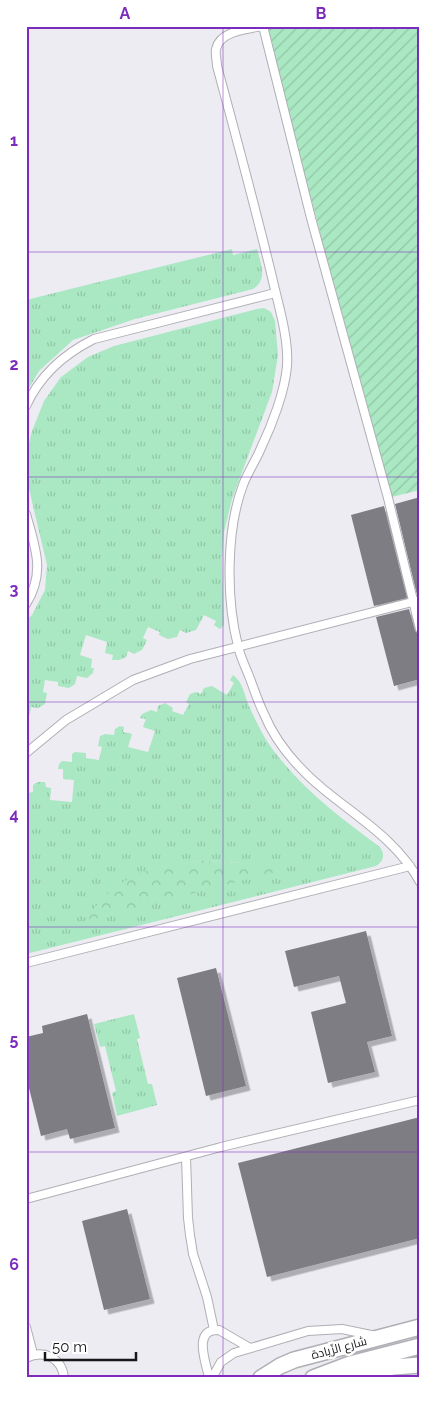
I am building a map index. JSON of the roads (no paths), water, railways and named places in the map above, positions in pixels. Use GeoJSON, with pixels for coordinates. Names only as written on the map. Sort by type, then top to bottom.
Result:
{"type":"FeatureCollection","features":[{"type":"Feature","properties":{"kind":"street","name":"شارع الرِّيادة"},"geometry":{"type":"LineString","coordinates":[[261,1378],[294,1360],[420,1327]]}},
{"type":"Feature","properties":{"kind":"street","name":"شارع الرِّيادة"},"geometry":{"type":"LineString","coordinates":[[318,1377],[350,1364],[420,1346]]}},
{"type":"Feature","properties":{"kind":"street"},"geometry":{"type":"LineString","coordinates":[[338,1378],[394,1367],[420,1365]]}},
{"type":"Feature","properties":{"kind":"lane"},"geometry":{"type":"LineString","coordinates":[[420,629],[416,601],[311,218],[263,26],[238,30],[224,37],[216,48],[217,66],[260,225],[286,344],[287,364],[284,387],[263,445],[243,485],[232,530],[232,613],[238,647],[264,714],[285,750],[316,783],[381,833],[410,866],[420,882]]}},
{"type":"Feature","properties":{"kind":"lane"},"geometry":{"type":"LineString","coordinates":[[26,406],[38,384],[57,362],[68,353],[94,339],[275,293]]}},
{"type":"Feature","properties":{"kind":"lane"},"geometry":{"type":"LineString","coordinates":[[26,514],[38,567],[35,586],[26,604]]}},
{"type":"Feature","properties":{"kind":"lane"},"geometry":{"type":"LineString","coordinates":[[26,550],[35,547]]}},
{"type":"Feature","properties":{"kind":"lane"},"geometry":{"type":"LineString","coordinates":[[26,753],[66,720],[133,680],[190,659],[416,601]]}},
{"type":"Feature","properties":{"kind":"lane"},"geometry":{"type":"LineString","coordinates":[[26,963],[410,866]]}},
{"type":"Feature","properties":{"kind":"lane"},"geometry":{"type":"LineString","coordinates":[[26,1199],[186,1157],[420,1100]]}},
{"type":"Feature","properties":{"kind":"lane"},"geometry":{"type":"LineString","coordinates":[[186,1157],[187,1210],[193,1254],[207,1298],[214,1330]]}},
{"type":"Feature","properties":{"kind":"lane"},"geometry":{"type":"LineString","coordinates":[[26,1327],[30,1356],[40,1354],[53,1358],[62,1368],[64,1378]]}},
{"type":"Feature","properties":{"kind":"lane"},"geometry":{"type":"LineString","coordinates":[[211,1378],[227,1357],[250,1348],[308,1331],[330,1328],[354,1330],[380,1337]]}},
{"type":"Feature","properties":{"kind":"lane"},"geometry":{"type":"LineString","coordinates":[[211,1378],[202,1341],[206,1333],[214,1330],[222,1331],[250,1348]]}}]}
